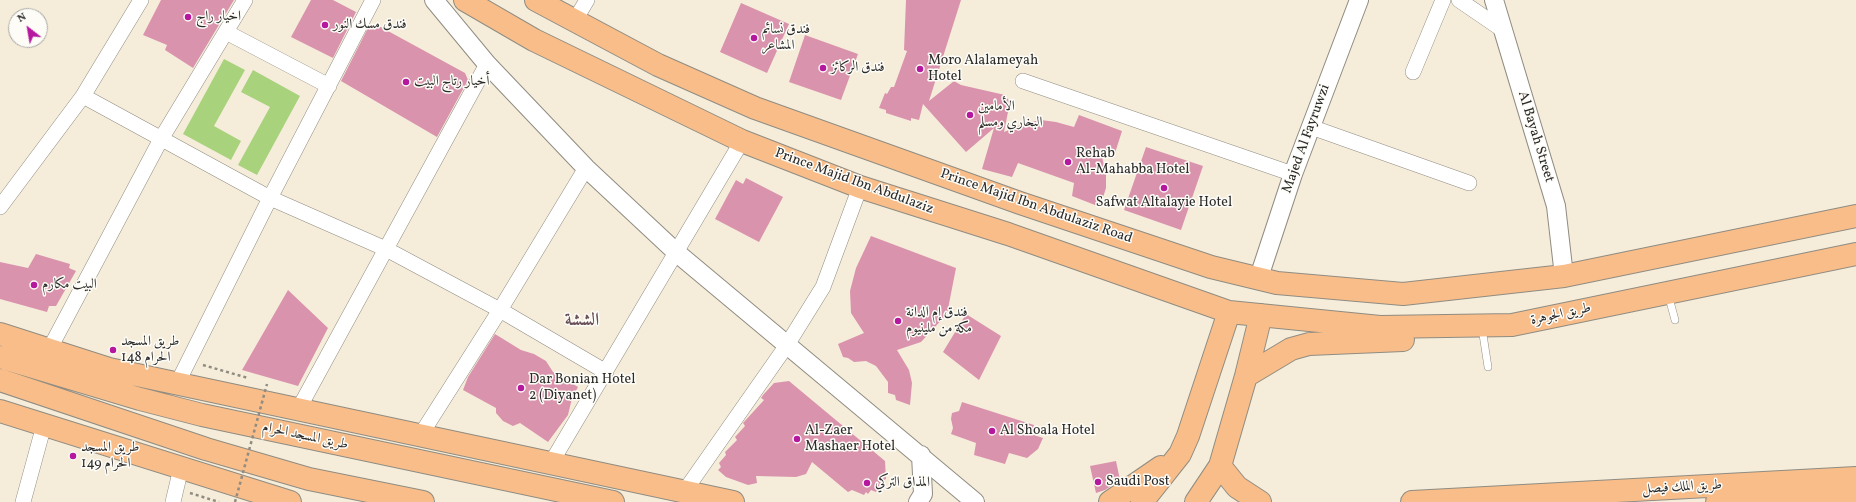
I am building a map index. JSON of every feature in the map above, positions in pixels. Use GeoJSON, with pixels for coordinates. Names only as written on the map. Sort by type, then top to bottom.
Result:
{"type":"FeatureCollection","features":[{"type":"Feature","properties":{"kind":"main road","name":"Prince Majid Ibn Abdulaziz"},"geometry":{"type":"LineString","coordinates":[[465,0],[534,40],[742,141],[860,187],[1008,234],[1229,312],[1261,315]]}},
{"type":"Feature","properties":{"kind":"main road","name":"Prince Majid Ibn Abdulaziz Road"},"geometry":{"type":"LineString","coordinates":[[536,0],[574,22],[658,65],[755,108],[1020,203],[1211,267],[1258,280],[1403,294],[1564,276]]}},
{"type":"Feature","properties":{"kind":"main road"},"geometry":{"type":"LineString","coordinates":[[1008,234],[1020,203]]}},
{"type":"Feature","properties":{"kind":"main road"},"geometry":{"type":"LineString","coordinates":[[1564,276],[1856,216]]}},
{"type":"Feature","properties":{"kind":"main road","name":"طريق الجوهرة"},"geometry":{"type":"LineString","coordinates":[[1261,315],[1380,327],[1512,325],[1856,254]]}},
{"type":"Feature","properties":{"kind":"main road"},"geometry":{"type":"LineString","coordinates":[[1142,502],[1180,454],[1188,436],[1229,312]]}},
{"type":"Feature","properties":{"kind":"main road"},"geometry":{"type":"LineString","coordinates":[[1196,502],[1220,466],[1246,376],[1261,315]]}},
{"type":"Feature","properties":{"kind":"main road"},"geometry":{"type":"LineString","coordinates":[[1246,376],[1291,349],[1309,344],[1400,341],[1454,327]]}},
{"type":"Feature","properties":{"kind":"main road"},"geometry":{"type":"LineString","coordinates":[[0,334],[101,367],[733,502]]}},
{"type":"Feature","properties":{"kind":"main road","name":"طريق المسجد الحرام"},"geometry":{"type":"LineString","coordinates":[[0,357],[140,399],[202,415],[613,502]]}},
{"type":"Feature","properties":{"kind":"main road"},"geometry":{"type":"LineString","coordinates":[[101,367],[140,399]]}},
{"type":"Feature","properties":{"kind":"main road"},"geometry":{"type":"LineString","coordinates":[[0,380],[161,433],[309,479],[423,502]]}},
{"type":"Feature","properties":{"kind":"main road"},"geometry":{"type":"LineString","coordinates":[[0,411],[105,444],[177,486],[290,502]]}},
{"type":"Feature","properties":{"kind":"main road"},"geometry":{"type":"LineString","coordinates":[[105,444],[161,433]]}},
{"type":"Feature","properties":{"kind":"main road"},"geometry":{"type":"LineString","coordinates":[[1110,502],[1180,454]]}},
{"type":"Feature","properties":{"kind":"main road"},"geometry":{"type":"LineString","coordinates":[[561,466],[564,492]]}},
{"type":"Feature","properties":{"kind":"main road"},"geometry":{"type":"LineString","coordinates":[[1220,466],[1237,487],[1260,502]]}},
{"type":"Feature","properties":{"kind":"main road","name":"طريق الملك فيصل"},"geometry":{"type":"LineString","coordinates":[[1412,502],[1856,478]]}},
{"type":"Feature","properties":{"kind":"main road","name":"طريق الملك فيصل"},"geometry":{"type":"LineString","coordinates":[[1717,502],[1856,494]]}},
{"type":"Feature","properties":{"kind":"street"},"geometry":{"type":"LineString","coordinates":[[0,207],[84,96],[141,0]]}},
{"type":"Feature","properties":{"kind":"street"},"geometry":{"type":"LineString","coordinates":[[49,350],[161,138],[245,0]]}},
{"type":"Feature","properties":{"kind":"street"},"geometry":{"type":"LineString","coordinates":[[178,384],[270,198],[373,0]]}},
{"type":"Feature","properties":{"kind":"street"},"geometry":{"type":"LineString","coordinates":[[434,0],[487,64],[586,168],[677,253],[975,502]]}},
{"type":"Feature","properties":{"kind":"street"},"geometry":{"type":"LineString","coordinates":[[574,22],[587,0]]}},
{"type":"Feature","properties":{"kind":"street","name":"Majed Al Fayruwzi"},"geometry":{"type":"LineString","coordinates":[[1258,280],[1292,174],[1359,0]]}},
{"type":"Feature","properties":{"kind":"street"},"geometry":{"type":"LineString","coordinates":[[1413,72],[1443,0]]}},
{"type":"Feature","properties":{"kind":"street"},"geometry":{"type":"LineString","coordinates":[[1459,0],[1503,30]]}},
{"type":"Feature","properties":{"kind":"street","name":"Al Bayah Street"},"geometry":{"type":"LineString","coordinates":[[1494,0],[1556,206],[1564,276]]}},
{"type":"Feature","properties":{"kind":"street"},"geometry":{"type":"LineString","coordinates":[[226,32],[329,86]]}},
{"type":"Feature","properties":{"kind":"street"},"geometry":{"type":"LineString","coordinates":[[298,410],[487,64]]}},
{"type":"Feature","properties":{"kind":"street"},"geometry":{"type":"LineString","coordinates":[[1023,81],[1292,174]]}},
{"type":"Feature","properties":{"kind":"street"},"geometry":{"type":"LineString","coordinates":[[84,96],[270,198],[386,249],[500,310],[606,372]]}},
{"type":"Feature","properties":{"kind":"street"},"geometry":{"type":"LineString","coordinates":[[1311,127],[1469,183]]}},
{"type":"Feature","properties":{"kind":"street"},"geometry":{"type":"LineString","coordinates":[[561,466],[606,372],[742,141]]}},
{"type":"Feature","properties":{"kind":"street"},"geometry":{"type":"LineString","coordinates":[[420,436],[500,310],[586,168]]}},
{"type":"Feature","properties":{"kind":"street"},"geometry":{"type":"LineString","coordinates":[[684,492],[787,345],[823,287],[860,187]]}},
{"type":"Feature","properties":{"kind":"street"},"geometry":{"type":"LineString","coordinates":[[23,502],[44,425]]}},
{"type":"Feature","properties":{"kind":"street"},"geometry":{"type":"LineString","coordinates":[[918,502],[923,494],[921,456]]}},
{"type":"Feature","properties":{"kind":"lane"},"geometry":{"type":"LineString","coordinates":[[1668,294],[1675,320]]}},
{"type":"Feature","properties":{"kind":"lane"},"geometry":{"type":"LineString","coordinates":[[1482,326],[1488,367]]}},
{"type":"Feature","properties":{"kind":"path"},"geometry":{"type":"LineString","coordinates":[[235,502],[267,384]]}},
{"type":"Feature","properties":{"kind":"path"},"geometry":{"type":"LineString","coordinates":[[177,486],[220,502]]}},
{"type":"Feature","properties":{"kind":"green space"},"geometry":{"type":"Polygon","coordinates":[[[224,59],[245,70],[214,126],[241,141],[231,160],[183,134],[224,59]]]}},
{"type":"Feature","properties":{"kind":"green space"},"geometry":{"type":"Polygon","coordinates":[[[253,70],[300,96],[257,175],[238,165],[270,107],[241,92],[253,70]]]}},
{"type":"Feature","properties":{"kind":"building","name":"اخيار راج"},"geometry":{"type":"Polygon","coordinates":[[[161,0],[234,0],[193,68],[165,50],[167,45],[143,35],[161,0]]]}},
{"type":"Feature","properties":{"kind":"building","name":"فندق مسك النور"},"geometry":{"type":"Polygon","coordinates":[[[311,0],[333,0],[356,12],[333,58],[291,37],[311,0]]]}},
{"type":"Feature","properties":{"kind":"building"},"geometry":{"type":"Polygon","coordinates":[[[906,0],[961,0],[929,101],[954,81],[961,85],[1005,95],[1010,102],[1004,132],[1025,123],[1041,120],[1074,127],[1079,115],[1122,131],[1115,153],[1100,148],[1106,174],[1106,188],[1100,207],[1072,196],[1074,183],[1018,163],[1012,177],[982,169],[994,128],[966,152],[923,104],[919,120],[911,118],[911,121],[886,113],[886,110],[879,108],[885,93],[887,94],[891,87],[894,87],[907,51],[904,50],[906,0]]]}},
{"type":"Feature","properties":{"kind":"building","name":"فندق نسائم المشاعر"},"geometry":{"type":"Polygon","coordinates":[[[741,3],[789,24],[767,73],[720,52],[741,3]]]}},
{"type":"Feature","properties":{"kind":"building","name":"أخيار رتاج البيت"},"geometry":{"type":"Polygon","coordinates":[[[377,25],[465,73],[468,80],[437,137],[341,81],[369,26],[377,25]]]}},
{"type":"Feature","properties":{"kind":"building","name":"فندق الركائز"},"geometry":{"type":"Polygon","coordinates":[[[805,35],[858,54],[841,100],[789,82],[805,35]]]}},
{"type":"Feature","properties":{"kind":"building","name":"Safwat Altalayie Hotel"},"geometry":{"type":"Polygon","coordinates":[[[1146,147],[1203,166],[1181,230],[1124,210],[1146,147]]]}},
{"type":"Feature","properties":{"kind":"building"},"geometry":{"type":"Polygon","coordinates":[[[746,178],[783,197],[759,242],[715,219],[736,180],[743,184],[746,178]]]}},
{"type":"Feature","properties":{"kind":"building","name":"فندق إم الدانة مكة من ملينيوم"},"geometry":{"type":"Polygon","coordinates":[[[871,236],[956,268],[947,314],[921,342],[897,350],[909,370],[912,383],[910,405],[896,400],[895,395],[888,393],[888,382],[876,366],[866,361],[854,362],[843,357],[838,344],[864,333],[851,313],[850,291],[856,268],[871,236]]]}},
{"type":"Feature","properties":{"kind":"building","name":"البيت مكارم"},"geometry":{"type":"Polygon","coordinates":[[[36,254],[70,264],[69,268],[76,271],[56,306],[49,306],[47,312],[0,299],[0,262],[28,268],[36,254]]]}},
{"type":"Feature","properties":{"kind":"building"},"geometry":{"type":"Polygon","coordinates":[[[288,290],[328,328],[298,386],[242,370],[288,290]]]}},
{"type":"Feature","properties":{"kind":"building"},"geometry":{"type":"Polygon","coordinates":[[[966,314],[1001,336],[979,380],[943,352],[966,314]]]}},
{"type":"Feature","properties":{"kind":"building","name":"Dar Bonian Hotel 2 (Diyanet)"},"geometry":{"type":"Polygon","coordinates":[[[495,334],[521,350],[534,354],[546,361],[553,372],[578,387],[572,398],[568,415],[548,442],[520,423],[513,426],[503,421],[496,413],[496,408],[463,390],[468,377],[495,334]]]}},
{"type":"Feature","properties":{"kind":"building","name":"Al-Zaer Mashaer Hotel"},"geometry":{"type":"Polygon","coordinates":[[[789,381],[885,461],[886,479],[882,481],[876,492],[871,490],[868,494],[866,492],[864,495],[852,490],[848,492],[812,462],[806,474],[796,477],[756,476],[757,483],[748,485],[726,477],[718,470],[721,467],[719,463],[726,455],[725,452],[737,440],[735,437],[745,426],[743,423],[764,400],[761,398],[763,395],[774,383],[789,381]]]}},
{"type":"Feature","properties":{"kind":"building","name":"Al Shoala Hotel"},"geometry":{"type":"Polygon","coordinates":[[[962,402],[1034,425],[1031,434],[1043,438],[1038,449],[1027,458],[1009,453],[1005,464],[974,455],[976,443],[951,434],[953,428],[951,419],[952,413],[959,411],[962,402]]]}},
{"type":"Feature","properties":{"kind":"building"},"geometry":{"type":"Polygon","coordinates":[[[1116,461],[1120,480],[1105,490],[1096,493],[1090,466],[1116,461]]]}},
{"type":"Feature","properties":{"kind":"place","name":"اخيار راج"},"geometry":{"type":"Point","coordinates":[188,17]}},
{"type":"Feature","properties":{"kind":"place","name":"فندق مسك النور"},"geometry":{"type":"Point","coordinates":[325,25]}},
{"type":"Feature","properties":{"kind":"place","name":"فندق نسائم المشاعر"},"geometry":{"type":"Point","coordinates":[754,38]}},
{"type":"Feature","properties":{"kind":"place","name":"فندق الركائز"},"geometry":{"type":"Point","coordinates":[823,68]}},
{"type":"Feature","properties":{"kind":"place","name":"Moro Alalameyah Hotel"},"geometry":{"type":"Point","coordinates":[920,69]}},
{"type":"Feature","properties":{"kind":"place","name":"أخيار رتاج البيت"},"geometry":{"type":"Point","coordinates":[406,82]}},
{"type":"Feature","properties":{"kind":"place","name":"الأمامين البخاري ومسلم"},"geometry":{"type":"Point","coordinates":[970,115]}},
{"type":"Feature","properties":{"kind":"place","name":"Rehab Al-Mahabba Hotel"},"geometry":{"type":"Point","coordinates":[1068,162]}},
{"type":"Feature","properties":{"kind":"place","name":"Safwat Altalayie Hotel"},"geometry":{"type":"Point","coordinates":[1164,188]}},
{"type":"Feature","properties":{"kind":"place","name":"البيت مكارم"},"geometry":{"type":"Point","coordinates":[34,285]}},
{"type":"Feature","properties":{"kind":"place","name":"فندق إم الدانة مكة من ملينيوم"},"geometry":{"type":"Point","coordinates":[898,321]}},
{"type":"Feature","properties":{"kind":"place","name":"طريق المسجد الحرام 148"},"geometry":{"type":"Point","coordinates":[113,350]}},
{"type":"Feature","properties":{"kind":"place","name":"Dar Bonian Hotel 2 (Diyanet)"},"geometry":{"type":"Point","coordinates":[521,388]}},
{"type":"Feature","properties":{"kind":"place","name":"Al Shoala Hotel"},"geometry":{"type":"Point","coordinates":[992,431]}},
{"type":"Feature","properties":{"kind":"place","name":"Al-Zaer Mashaer Hotel"},"geometry":{"type":"Point","coordinates":[797,439]}},
{"type":"Feature","properties":{"kind":"place","name":"طريق المسجد الحرام 149"},"geometry":{"type":"Point","coordinates":[73,456]}},
{"type":"Feature","properties":{"kind":"place","name":"Saudi Post"},"geometry":{"type":"Point","coordinates":[1098,482]}},
{"type":"Feature","properties":{"kind":"place","name":"المذاق التركي"},"geometry":{"type":"Point","coordinates":[867,483]}},
{"type":"Feature","properties":{"kind":"district","name":"الششة"},"geometry":{"type":"Point","coordinates":[582,322]}}]}
